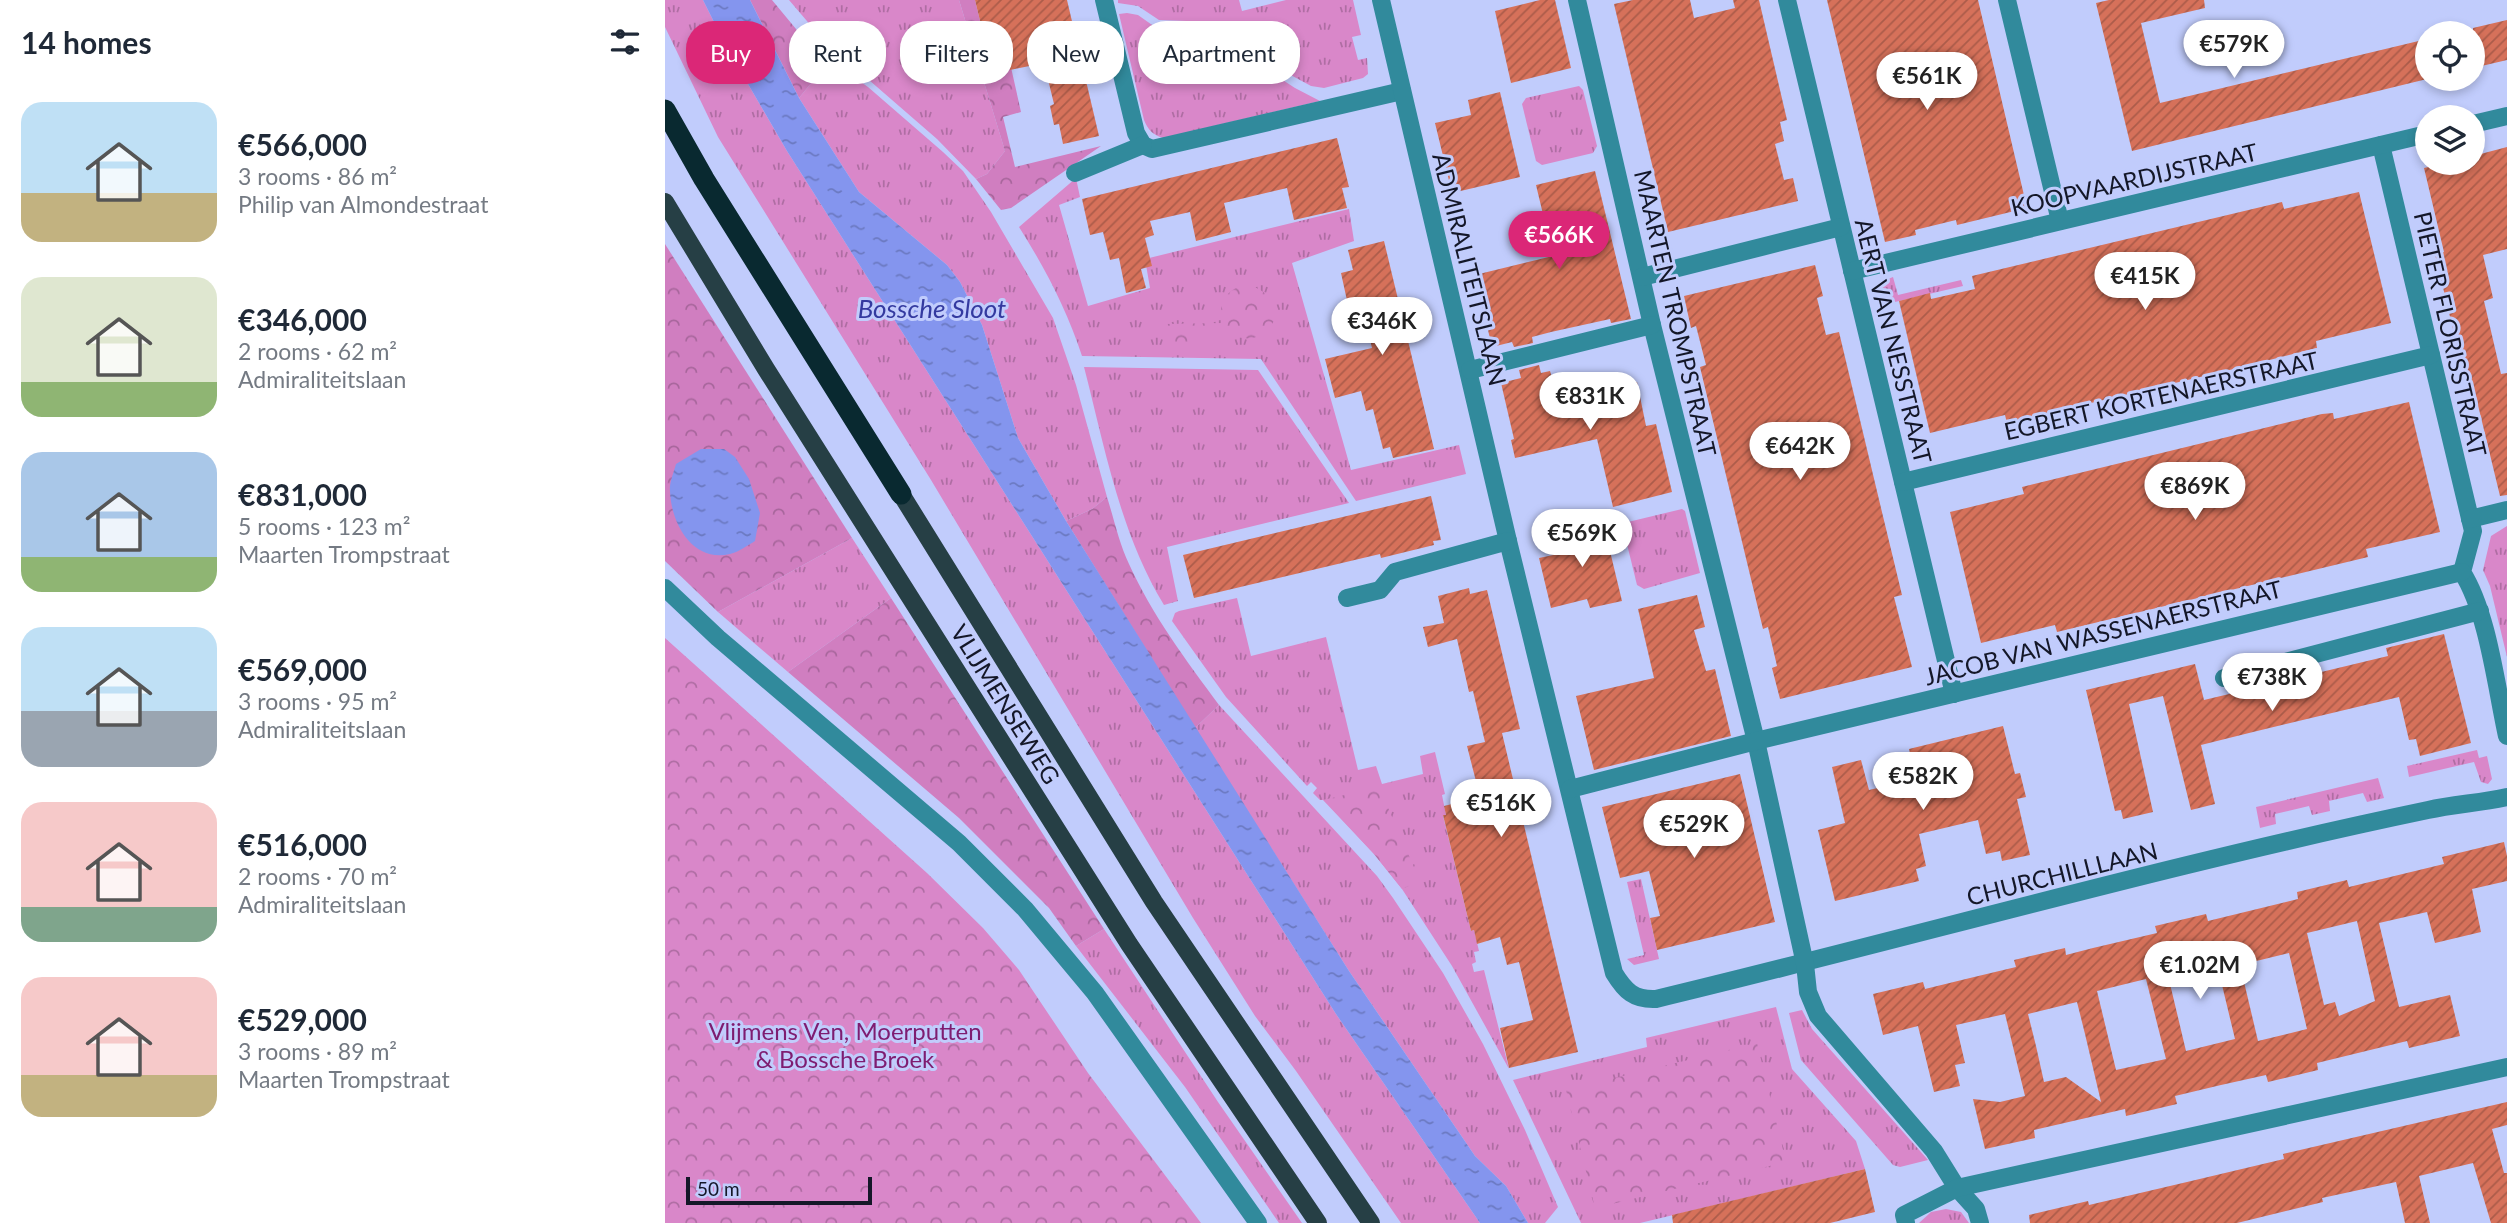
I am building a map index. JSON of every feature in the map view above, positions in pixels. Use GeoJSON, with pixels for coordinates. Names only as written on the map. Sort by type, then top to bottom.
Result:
{"type":"FeatureCollection","features":[{"type":"Feature","properties":{"kind":"highway"},"geometry":{"type":"LineString","coordinates":[[665,110],[704,179],[901,494]]}},
{"type":"Feature","properties":{"kind":"main road","name":"VLIJMENSEWEG"},"geometry":{"type":"LineString","coordinates":[[665,202],[781,392],[1129,944],[1318,1223]]}},
{"type":"Feature","properties":{"kind":"main road","name":"VLIJMENSEWEG"},"geometry":{"type":"LineString","coordinates":[[901,494],[1154,902],[1371,1223]]}},
{"type":"Feature","properties":{"kind":"street"},"geometry":{"type":"LineString","coordinates":[[1104,0],[1136,133],[1143,145],[1152,149],[1167,148],[1402,91]]}},
{"type":"Feature","properties":{"kind":"street","name":"ADMIRALITEITSLAAN"},"geometry":{"type":"LineString","coordinates":[[1381,0],[1508,541],[1615,973],[1631,995]]}},
{"type":"Feature","properties":{"kind":"street","name":"MAARTEN TROMPSTRAAT"},"geometry":{"type":"LineString","coordinates":[[1577,0],[1651,325],[1756,741],[1805,964],[1808,992],[1818,1016],[1934,1151],[1957,1188],[1976,1209],[1980,1223]]}},
{"type":"Feature","properties":{"kind":"street","name":"AERT VAN NESSTRAAT"},"geometry":{"type":"LineString","coordinates":[[1787,0],[1954,694]]}},
{"type":"Feature","properties":{"kind":"street"},"geometry":{"type":"LineString","coordinates":[[2007,0],[2060,221]]}},
{"type":"Feature","properties":{"kind":"street"},"geometry":{"type":"LineString","coordinates":[[2485,121],[2507,116]]}},
{"type":"Feature","properties":{"kind":"street","name":"KOOPVAARDIJSTRAAT"},"geometry":{"type":"LineString","coordinates":[[1852,271],[2415,138]]}},
{"type":"Feature","properties":{"kind":"street"},"geometry":{"type":"LineString","coordinates":[[1075,173],[1143,145]]}},
{"type":"Feature","properties":{"kind":"street","name":"PIETER FLORISSTRAAT"},"geometry":{"type":"LineString","coordinates":[[2381,145],[2473,531],[2462,572]]}},
{"type":"Feature","properties":{"kind":"street"},"geometry":{"type":"LineString","coordinates":[[1642,277],[1841,227]]}},
{"type":"Feature","properties":{"kind":"street"},"geometry":{"type":"LineString","coordinates":[[1470,370],[1651,325]]}},
{"type":"Feature","properties":{"kind":"street","name":"EGBERT KORTENAERSTRAAT"},"geometry":{"type":"LineString","coordinates":[[1903,482],[2431,355]]}},
{"type":"Feature","properties":{"kind":"street"},"geometry":{"type":"LineString","coordinates":[[2470,519],[2507,510]]}},
{"type":"Feature","properties":{"kind":"street"},"geometry":{"type":"LineString","coordinates":[[1347,598],[1380,590],[1395,572],[1508,541]]}},
{"type":"Feature","properties":{"kind":"street"},"geometry":{"type":"LineString","coordinates":[[2462,572],[2473,589],[2480,611],[2507,736]]}},
{"type":"Feature","properties":{"kind":"street","name":"JACOB VAN WASSENAERSTRAAT"},"geometry":{"type":"LineString","coordinates":[[1570,789],[1756,741],[2462,572]]}},
{"type":"Feature","properties":{"kind":"street"},"geometry":{"type":"LineString","coordinates":[[665,588],[718,638],[959,843],[1025,909],[1095,993],[1258,1223]]}},
{"type":"Feature","properties":{"kind":"street"},"geometry":{"type":"LineString","coordinates":[[2224,678],[2480,611]]}},
{"type":"Feature","properties":{"kind":"street","name":"CHURCHILLLAAN"},"geometry":{"type":"LineString","coordinates":[[1631,995],[1643,1000],[1656,999],[2315,836],[2432,809],[2507,797]]}},
{"type":"Feature","properties":{"kind":"street"},"geometry":{"type":"LineString","coordinates":[[1906,1223],[1904,1215],[1957,1188],[2507,1067]]}},
{"type":"Feature","properties":{"kind":"green space"},"geometry":{"type":"Polygon","coordinates":[[[665,0],[703,0],[714,21],[686,21],[686,71],[665,27],[665,0]]]}},
{"type":"Feature","properties":{"kind":"green space"},"geometry":{"type":"Polygon","coordinates":[[[750,0],[772,0],[789,21],[789,78],[775,50],[775,21],[760,21],[750,0]]]}},
{"type":"Feature","properties":{"kind":"green space"},"geometry":{"type":"Polygon","coordinates":[[[789,0],[959,0],[965,21],[900,21],[900,84],[985,84],[1005,151],[987,174],[976,179],[937,139],[874,84],[886,84],[886,21],[807,21],[789,0]]]}},
{"type":"Feature","properties":{"kind":"green space"},"geometry":{"type":"Polygon","coordinates":[[[959,0],[975,0],[980,21],[965,21],[959,0]]]}},
{"type":"Feature","properties":{"kind":"green space"},"geometry":{"type":"Polygon","coordinates":[[[1118,0],[1239,0],[1242,11],[1286,0],[1353,0],[1361,35],[1352,37],[1358,60],[1367,58],[1368,74],[1363,78],[1324,88],[1311,86],[1300,80],[1300,21],[1159,20],[1138,6],[1118,3],[1118,0]]]}},
{"type":"Feature","properties":{"kind":"green space"},"geometry":{"type":"Polygon","coordinates":[[[1119,14],[1138,15],[1146,21],[1138,21],[1138,84],[1289,84],[1320,101],[1159,137],[1151,132],[1144,120],[1124,35],[1124,21],[1121,21],[1119,14]]]}},
{"type":"Feature","properties":{"kind":"green space"},"geometry":{"type":"Polygon","coordinates":[[[1013,76],[1021,112],[1003,117],[1015,167],[1101,146],[1011,208],[1001,210],[976,179],[987,174],[1005,151],[985,84],[1013,84],[1013,76]]]}},
{"type":"Feature","properties":{"kind":"green space"},"geometry":{"type":"Polygon","coordinates":[[[692,84],[748,84],[787,151],[1336,1014],[1480,1223],[1401,1223],[1255,1016],[1193,918],[931,480],[718,137],[692,84]]]}},
{"type":"Feature","properties":{"kind":"green space"},"geometry":{"type":"Polygon","coordinates":[[[792,84],[810,84],[799,98],[792,84]]]}},
{"type":"Feature","properties":{"kind":"green space"},"geometry":{"type":"Polygon","coordinates":[[[810,84],[864,84],[963,171],[991,212],[1053,318],[1076,385],[1107,497],[1092,509],[1066,521],[1018,438],[982,325],[960,282],[947,265],[859,192],[799,98],[810,84]]]}},
{"type":"Feature","properties":{"kind":"green space"},"geometry":{"type":"Polygon","coordinates":[[[1579,86],[1583,90],[1597,146],[1593,153],[1542,165],[1536,161],[1522,104],[1526,98],[1579,86]]]}},
{"type":"Feature","properties":{"kind":"green space"},"geometry":{"type":"Polygon","coordinates":[[[1076,178],[1080,197],[1059,205],[1088,306],[1150,288],[1145,259],[1349,209],[1354,241],[1292,263],[1351,470],[1459,445],[1466,474],[1356,501],[1261,359],[1082,356],[1055,290],[1019,227],[1076,178]]]}},
{"type":"Feature","properties":{"kind":"green space"},"geometry":{"type":"Polygon","coordinates":[[[665,244],[852,538],[718,612],[665,561],[665,244]]]}},
{"type":"Feature","properties":{"kind":"green space"},"geometry":{"type":"Polygon","coordinates":[[[1893,277],[1898,295],[1961,280],[1963,286],[1882,305],[1878,283],[1893,277]]]}},
{"type":"Feature","properties":{"kind":"green space"},"geometry":{"type":"Polygon","coordinates":[[[1242,285],[1254,287],[1270,299],[1275,316],[1266,332],[1249,338],[1228,332],[1209,333],[1208,348],[1165,349],[1165,324],[1222,323],[1221,310],[1224,300],[1230,292],[1242,285]]]}},
{"type":"Feature","properties":{"kind":"green space"},"geometry":{"type":"Polygon","coordinates":[[[1084,367],[1258,370],[1349,503],[1167,547],[1178,601],[1164,605],[1136,549],[1125,519],[1084,367]]]}},
{"type":"Feature","properties":{"kind":"green space"},"geometry":{"type":"Polygon","coordinates":[[[1107,497],[1122,548],[1138,583],[1170,637],[1219,705],[1195,728],[1066,521],[1092,509],[1107,497]]]}},
{"type":"Feature","properties":{"kind":"green space"},"geometry":{"type":"Polygon","coordinates":[[[1682,509],[1685,511],[1700,573],[1644,589],[1637,585],[1623,528],[1628,522],[1682,509]]]}},
{"type":"Feature","properties":{"kind":"green space"},"geometry":{"type":"Polygon","coordinates":[[[2507,526],[2507,657],[2490,586],[2483,570],[2491,536],[2507,526]]]}},
{"type":"Feature","properties":{"kind":"green space"},"geometry":{"type":"Polygon","coordinates":[[[852,538],[891,598],[788,672],[718,612],[852,538]]]}},
{"type":"Feature","properties":{"kind":"green space"},"geometry":{"type":"Polygon","coordinates":[[[891,598],[1104,929],[1076,946],[1049,908],[959,818],[788,672],[891,598]]]}},
{"type":"Feature","properties":{"kind":"green space"},"geometry":{"type":"Polygon","coordinates":[[[1237,598],[1251,656],[1326,637],[1358,770],[1376,766],[1382,784],[1423,774],[1420,756],[1435,752],[1445,794],[1442,795],[1446,815],[1443,816],[1471,931],[1474,930],[1479,951],[1474,952],[1476,962],[1472,964],[1474,972],[1484,970],[1509,1069],[1452,966],[1402,889],[1324,800],[1320,800],[1313,793],[1317,788],[1311,782],[1307,786],[1226,697],[1172,621],[1175,613],[1179,611],[1237,598]]]}},
{"type":"Feature","properties":{"kind":"green space","name":"Vlijmens Ven, Moerputten & Bossche Broek"},"geometry":{"type":"Polygon","coordinates":[[[665,638],[927,873],[983,928],[1019,970],[1088,1073],[1201,1223],[665,1223],[665,638]]]}},
{"type":"Feature","properties":{"kind":"green space"},"geometry":{"type":"Polygon","coordinates":[[[1219,705],[1377,876],[1443,973],[1483,1044],[1525,1130],[1558,1207],[1545,1223],[1528,1223],[1506,1186],[1475,1156],[1349,971],[1195,728],[1219,705]]]}},
{"type":"Feature","properties":{"kind":"green space"},"geometry":{"type":"Polygon","coordinates":[[[2477,750],[2479,758],[2487,756],[2492,779],[2488,784],[2481,782],[2474,762],[2409,777],[2407,766],[2477,750]]]}},
{"type":"Feature","properties":{"kind":"green space"},"geometry":{"type":"Polygon","coordinates":[[[2378,778],[2384,798],[2367,802],[2363,793],[2329,801],[2330,811],[2312,815],[2309,806],[2275,814],[2276,824],[2260,828],[2256,807],[2378,778]]]}},
{"type":"Feature","properties":{"kind":"green space"},"geometry":{"type":"Polygon","coordinates":[[[1379,787],[1420,881],[1402,889],[1374,854],[1323,800],[1379,787]]]}},
{"type":"Feature","properties":{"kind":"green space"},"geometry":{"type":"Polygon","coordinates":[[[1641,879],[1659,959],[1634,965],[1627,959],[1644,955],[1627,882],[1641,879]]]}},
{"type":"Feature","properties":{"kind":"green space"},"geometry":{"type":"Polygon","coordinates":[[[1104,929],[1302,1223],[1279,1223],[1185,1087],[1076,946],[1104,929]]]}},
{"type":"Feature","properties":{"kind":"green space"},"geometry":{"type":"Polygon","coordinates":[[[1776,1007],[1792,1069],[1856,1141],[1865,1169],[1640,1223],[1581,1223],[1513,1080],[1647,1047],[1646,1038],[1776,1007]]]}},
{"type":"Feature","properties":{"kind":"green space"},"geometry":{"type":"Polygon","coordinates":[[[1802,1010],[1812,1029],[1928,1160],[1900,1167],[1893,1165],[1801,1060],[1789,1013],[1802,1010]]]}},
{"type":"Feature","properties":{"kind":"green space"},"geometry":{"type":"Polygon","coordinates":[[[1757,1043],[1786,1162],[1595,1208],[1566,1090],[1757,1043]]]}},
{"type":"Feature","properties":{"kind":"green space"},"geometry":{"type":"Polygon","coordinates":[[[1946,1209],[1961,1212],[1969,1223],[1919,1223],[1931,1212],[1946,1209]]]}},
{"type":"Feature","properties":{"kind":"water","name":"Bossche Sloot"},"geometry":{"type":"Polygon","coordinates":[[[703,0],[750,0],[760,21],[714,21],[703,0]]]}},
{"type":"Feature","properties":{"kind":"water","name":"Bossche Sloot"},"geometry":{"type":"Polygon","coordinates":[[[775,50],[789,78],[789,84],[792,84],[859,192],[947,265],[960,282],[982,325],[1018,438],[1066,521],[1349,971],[1475,1156],[1506,1186],[1528,1223],[1480,1223],[1336,1014],[787,151],[748,84],[775,84],[775,50]]]}},
{"type":"Feature","properties":{"kind":"water"},"geometry":{"type":"Polygon","coordinates":[[[701,449],[724,449],[735,457],[749,479],[760,513],[755,541],[733,553],[717,555],[705,553],[695,547],[680,528],[671,504],[670,488],[676,464],[701,449]]]}},
{"type":"Feature","properties":{"kind":"building"},"geometry":{"type":"Polygon","coordinates":[[[975,0],[1067,0],[1072,21],[1027,21],[1027,66],[1013,69],[1013,21],[980,21],[975,0]]]}},
{"type":"Feature","properties":{"kind":"building"},"geometry":{"type":"Polygon","coordinates":[[[1540,0],[1555,0],[1571,68],[1511,83],[1495,11],[1540,0]]]}},
{"type":"Feature","properties":{"kind":"building"},"geometry":{"type":"Polygon","coordinates":[[[1633,0],[1690,0],[1694,18],[1735,8],[1733,0],[1759,0],[1787,120],[1780,122],[1784,141],[1775,144],[1784,180],[1793,178],[1798,201],[1668,232],[1614,4],[1633,0]]]}},
{"type":"Feature","properties":{"kind":"building"},"geometry":{"type":"Polygon","coordinates":[[[1827,0],[1978,0],[2027,208],[1957,225],[1956,220],[1915,230],[1916,235],[1885,242],[1827,0]]]}},
{"type":"Feature","properties":{"kind":"building"},"geometry":{"type":"Polygon","coordinates":[[[2109,0],[2204,0],[2205,8],[2141,23],[2160,103],[2415,42],[2415,82],[2132,151],[2096,3],[2109,0]]]}},
{"type":"Feature","properties":{"kind":"building"},"geometry":{"type":"Polygon","coordinates":[[[2507,20],[2507,60],[2485,65],[2485,25],[2507,20]]]}},
{"type":"Feature","properties":{"kind":"building"},"geometry":{"type":"Polygon","coordinates":[[[1049,84],[1087,84],[1099,136],[1063,144],[1059,124],[1054,125],[1050,106],[1054,104],[1049,84]]]}},
{"type":"Feature","properties":{"kind":"building"},"geometry":{"type":"Polygon","coordinates":[[[1500,92],[1520,177],[1452,193],[1435,123],[1471,115],[1468,100],[1500,92]]]}},
{"type":"Feature","properties":{"kind":"building"},"geometry":{"type":"Polygon","coordinates":[[[1337,138],[1349,187],[1342,188],[1347,208],[1294,220],[1287,188],[1224,203],[1231,232],[1196,241],[1190,212],[1150,221],[1154,235],[1145,238],[1152,266],[1141,269],[1146,288],[1126,293],[1119,258],[1110,260],[1103,232],[1090,235],[1082,199],[1337,138]]]}},
{"type":"Feature","properties":{"kind":"building"},"geometry":{"type":"Polygon","coordinates":[[[2507,147],[2507,249],[2483,255],[2493,298],[2484,301],[2501,374],[2507,373],[2507,495],[2500,496],[2477,401],[2472,402],[2468,392],[2435,254],[2444,252],[2426,175],[2485,175],[2485,153],[2507,147]]]}},
{"type":"Feature","properties":{"kind":"building"},"geometry":{"type":"Polygon","coordinates":[[[1595,171],[1631,319],[1611,323],[1610,319],[1551,332],[1532,337],[1533,343],[1514,347],[1512,342],[1492,347],[1475,275],[1553,256],[1536,185],[1595,171]]]}},
{"type":"Feature","properties":{"kind":"building"},"geometry":{"type":"Polygon","coordinates":[[[2359,192],[2391,323],[2316,341],[2317,348],[2242,367],[2007,423],[2005,415],[1930,433],[1899,301],[1930,293],[1931,299],[1975,289],[1972,276],[2282,202],[2284,209],[2359,192]]]}},
{"type":"Feature","properties":{"kind":"building"},"geometry":{"type":"Polygon","coordinates":[[[1384,241],[1434,449],[1393,458],[1390,447],[1383,449],[1373,409],[1366,411],[1361,391],[1335,398],[1325,359],[1372,348],[1363,309],[1358,310],[1356,303],[1348,305],[1341,273],[1353,270],[1348,250],[1384,241]]]}},
{"type":"Feature","properties":{"kind":"building"},"geometry":{"type":"Polygon","coordinates":[[[1815,265],[1823,296],[1817,298],[1826,335],[1839,332],[1902,595],[1894,597],[1912,667],[1780,699],[1772,668],[1777,666],[1768,627],[1763,629],[1700,367],[1706,365],[1696,326],[1691,328],[1684,296],[1815,265]]]}},
{"type":"Feature","properties":{"kind":"building"},"geometry":{"type":"Polygon","coordinates":[[[1539,365],[1541,373],[1550,371],[1559,401],[1637,382],[1646,426],[1656,424],[1672,492],[1613,507],[1597,439],[1515,458],[1511,440],[1514,439],[1501,383],[1521,378],[1519,370],[1539,365]]]}},
{"type":"Feature","properties":{"kind":"building"},"geometry":{"type":"Polygon","coordinates":[[[2409,402],[2440,532],[2366,549],[2368,557],[2057,632],[2055,625],[1981,643],[1950,512],[2024,494],[2022,487],[2322,414],[2333,413],[2334,419],[2409,402]]]}},
{"type":"Feature","properties":{"kind":"building"},"geometry":{"type":"Polygon","coordinates":[[[1431,496],[1441,540],[1433,541],[1434,545],[1381,558],[1380,554],[1194,598],[1183,555],[1431,496]]]}},
{"type":"Feature","properties":{"kind":"building"},"geometry":{"type":"Polygon","coordinates":[[[1603,522],[1622,601],[1590,608],[1587,599],[1551,608],[1539,558],[1563,553],[1558,532],[1603,522]]]}},
{"type":"Feature","properties":{"kind":"building"},"geometry":{"type":"Polygon","coordinates":[[[1469,588],[1470,594],[1487,590],[1520,729],[1502,733],[1578,1052],[1509,1068],[1500,1028],[1533,1020],[1519,962],[1507,965],[1500,937],[1477,944],[1474,930],[1471,931],[1443,815],[1446,815],[1444,806],[1480,797],[1467,746],[1485,742],[1473,691],[1469,692],[1457,639],[1428,647],[1423,627],[1444,623],[1438,596],[1469,588]]]}},
{"type":"Feature","properties":{"kind":"building"},"geometry":{"type":"Polygon","coordinates":[[[1697,595],[1705,627],[1694,630],[1706,671],[1715,669],[1731,736],[1594,770],[1576,696],[1654,678],[1638,609],[1697,595]]]}},
{"type":"Feature","properties":{"kind":"building"},"geometry":{"type":"Polygon","coordinates":[[[2444,634],[2471,743],[2420,756],[2416,739],[2409,740],[2399,697],[2201,745],[2215,804],[2191,810],[2163,696],[2129,704],[2153,812],[2123,819],[2121,810],[2115,811],[2086,690],[2195,664],[2204,700],[2388,656],[2386,648],[2444,634]]]}},
{"type":"Feature","properties":{"kind":"building"},"geometry":{"type":"Polygon","coordinates":[[[2003,726],[2015,774],[2020,773],[2026,797],[2017,799],[2030,855],[2002,861],[2000,851],[1986,854],[1978,820],[1919,834],[1926,866],[1916,869],[1919,881],[1835,901],[1818,830],[1845,823],[1832,767],[1861,760],[1869,790],[1916,779],[1909,749],[2003,726]]]}},
{"type":"Feature","properties":{"kind":"building"},"geometry":{"type":"Polygon","coordinates":[[[1740,774],[1775,922],[1657,950],[1650,918],[1660,916],[1649,871],[1620,878],[1602,807],[1740,774]]]}},
{"type":"Feature","properties":{"kind":"building"},"geometry":{"type":"Polygon","coordinates":[[[2504,842],[2507,881],[2472,889],[2481,932],[2435,943],[2427,912],[2379,923],[2399,1007],[2450,995],[2460,1036],[2409,1048],[2407,1041],[2317,1063],[2318,1070],[2268,1082],[2266,1075],[2221,1085],[2175,1096],[2177,1104],[2126,1116],[2125,1109],[2034,1130],[2035,1138],[1985,1149],[1973,1099],[2000,1102],[2025,1096],[2005,1014],[1956,1025],[1965,1063],[1955,1065],[1960,1086],[1934,1092],[1918,1026],[1883,1035],[1873,994],[1923,982],[1925,989],[2016,967],[2014,960],[2065,948],[2066,955],[2157,933],[2155,926],[2206,914],[2208,921],[2298,899],[2297,892],[2347,880],[2349,887],[2444,864],[2442,857],[2504,842]],[[2357,921],[2307,933],[2324,1005],[2335,1002],[2339,1016],[2375,1001],[2357,921]],[[2289,953],[2240,965],[2258,1041],[2307,1029],[2289,953]],[[2212,956],[2166,967],[2186,1051],[2235,1039],[2216,960],[2214,961],[2212,956]],[[2146,979],[2097,991],[2116,1070],[2166,1059],[2146,979]],[[2077,1002],[2028,1014],[2044,1082],[2066,1077],[2101,1102],[2077,1002]]]}},
{"type":"Feature","properties":{"kind":"building"},"geometry":{"type":"Polygon","coordinates":[[[2507,1102],[2507,1125],[2492,1129],[2504,1173],[2507,1173],[2507,1223],[2491,1223],[2473,1163],[2419,1176],[2430,1223],[2405,1223],[2396,1182],[2322,1198],[2323,1202],[2237,1223],[2030,1223],[2029,1215],[2088,1201],[2089,1205],[2187,1182],[2284,1159],[2283,1154],[2507,1102]]]}},
{"type":"Feature","properties":{"kind":"building"},"geometry":{"type":"Polygon","coordinates":[[[1865,1169],[1875,1212],[1830,1223],[1673,1223],[1672,1215],[1865,1169]]]}}]}
